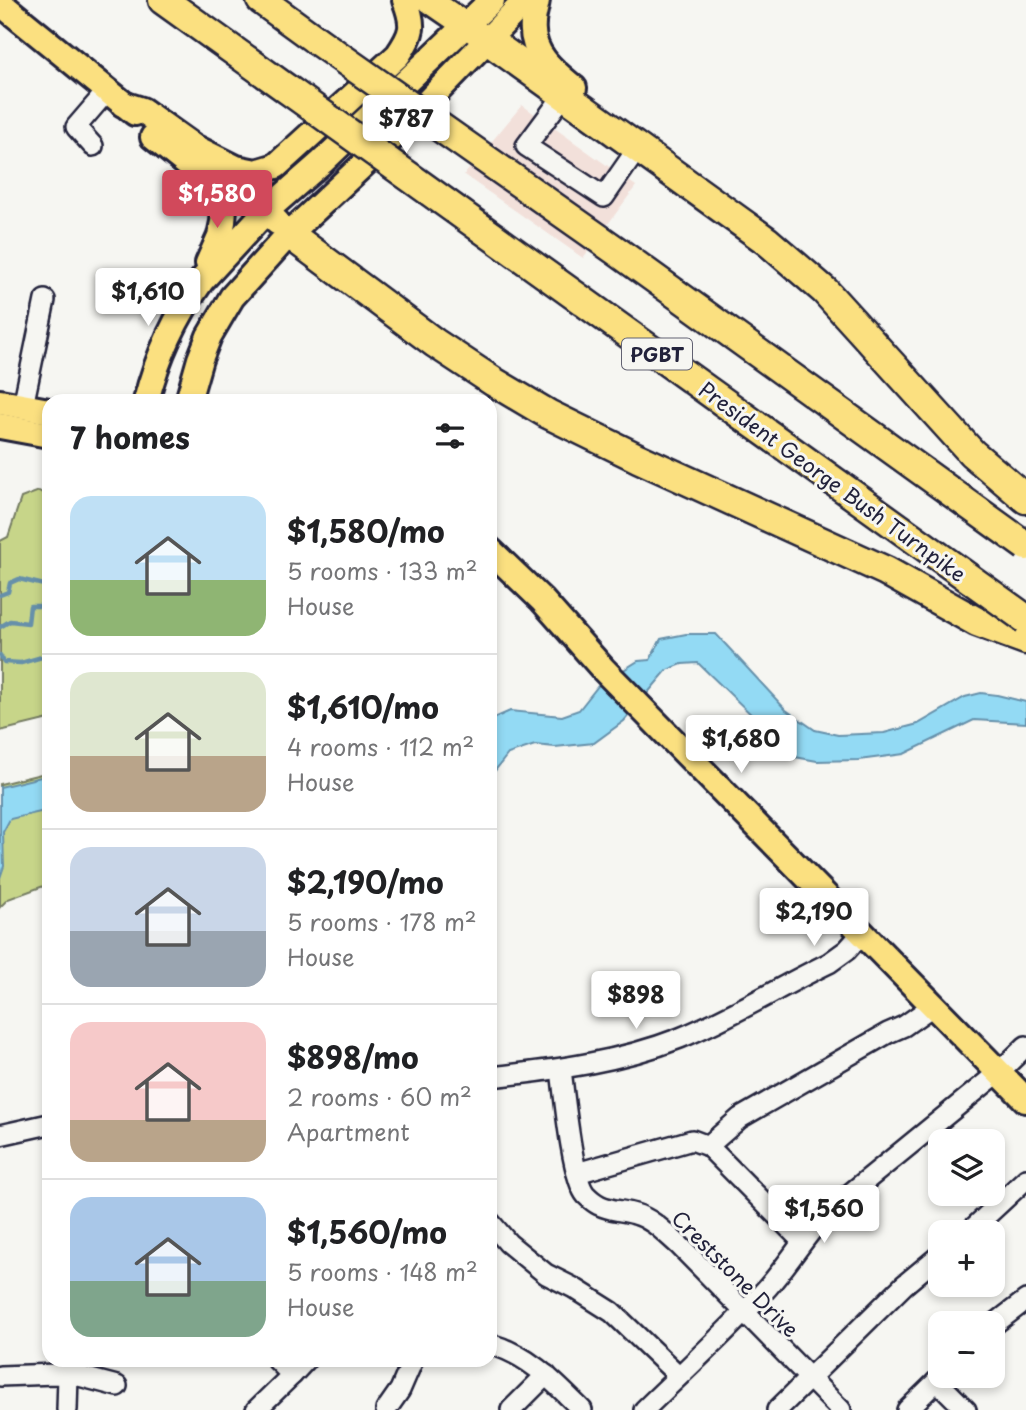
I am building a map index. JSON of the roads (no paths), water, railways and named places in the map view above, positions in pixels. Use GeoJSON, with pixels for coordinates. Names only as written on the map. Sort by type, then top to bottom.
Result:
{"type":"FeatureCollection","features":[{"type":"Feature","properties":{"kind":"highway","name":"President George Bush Turnpike"},"geometry":{"type":"LineString","coordinates":[[163,0],[1026,620]]}},
{"type":"Feature","properties":{"kind":"highway","name":"PGBT"},"geometry":{"type":"LineString","coordinates":[[261,0],[607,244],[1026,546]]}},
{"type":"Feature","properties":{"kind":"highway"},"geometry":{"type":"LineString","coordinates":[[476,32],[767,241],[825,291],[972,453],[1026,499]]}},
{"type":"Feature","properties":{"kind":"highway"},"geometry":{"type":"LineString","coordinates":[[289,234],[435,343],[548,414],[886,571],[977,622],[1026,640]]}},
{"type":"Feature","properties":{"kind":"main road"},"geometry":{"type":"LineString","coordinates":[[115,98],[142,110],[194,148],[236,168],[256,172],[276,166],[398,55],[410,38],[412,18],[405,0]]}},
{"type":"Feature","properties":{"kind":"main road"},"geometry":{"type":"LineString","coordinates":[[429,0],[476,32]]}},
{"type":"Feature","properties":{"kind":"main road"},"geometry":{"type":"LineString","coordinates":[[190,394],[209,336],[232,297],[289,234],[395,135],[476,32],[492,0]]}},
{"type":"Feature","properties":{"kind":"main road"},"geometry":{"type":"LineString","coordinates":[[148,394],[164,348],[194,291],[266,211],[322,162],[371,113],[476,32],[526,0]]}},
{"type":"Feature","properties":{"kind":"main road"},"geometry":{"type":"LineString","coordinates":[[537,0],[532,25],[535,47],[550,69],[576,90],[589,113]]}},
{"type":"Feature","properties":{"kind":"main road"},"geometry":{"type":"LineString","coordinates":[[0,3],[115,98],[266,211],[289,234]]}},
{"type":"Feature","properties":{"kind":"main road"},"geometry":{"type":"LineString","coordinates":[[115,98],[128,117],[216,191],[224,208],[223,222],[202,280]]}},
{"type":"Feature","properties":{"kind":"main road"},"geometry":{"type":"LineString","coordinates":[[11,404],[42,410]]}},
{"type":"Feature","properties":{"kind":"main road"},"geometry":{"type":"LineString","coordinates":[[0,426],[42,434]]}},
{"type":"Feature","properties":{"kind":"main road"},"geometry":{"type":"LineString","coordinates":[[497,557],[542,600],[603,669],[1026,1100]]}},
{"type":"Feature","properties":{"kind":"street"},"geometry":{"type":"LineString","coordinates":[[565,94],[526,146],[604,198],[638,148]]}},
{"type":"Feature","properties":{"kind":"street"},"geometry":{"type":"LineString","coordinates":[[93,146],[76,127],[115,98]]}},
{"type":"Feature","properties":{"kind":"street"},"geometry":{"type":"LineString","coordinates":[[11,404],[45,300]]}},
{"type":"Feature","properties":{"kind":"street"},"geometry":{"type":"LineString","coordinates":[[497,1076],[561,1069],[622,1056],[677,1039],[708,1026],[829,962],[847,950],[863,932]]}},
{"type":"Feature","properties":{"kind":"street"},"geometry":{"type":"LineString","coordinates":[[708,1146],[740,1118],[905,1026],[934,1005]]}},
{"type":"Feature","properties":{"kind":"street"},"geometry":{"type":"LineString","coordinates":[[644,1410],[745,1312],[788,1263],[825,1214],[999,1072],[1026,1046]]}},
{"type":"Feature","properties":{"kind":"street","name":"Creststone Drive"},"geometry":{"type":"LineString","coordinates":[[561,1069],[577,1173],[585,1194],[599,1205],[615,1211],[633,1213],[656,1224],[841,1410]]}},
{"type":"Feature","properties":{"kind":"street"},"geometry":{"type":"LineString","coordinates":[[0,1135],[42,1126]]}},
{"type":"Feature","properties":{"kind":"street"},"geometry":{"type":"LineString","coordinates":[[577,1173],[692,1140],[708,1146],[802,1241]]}},
{"type":"Feature","properties":{"kind":"street"},"geometry":{"type":"LineString","coordinates":[[982,1220],[1026,1179]]}},
{"type":"Feature","properties":{"kind":"street"},"geometry":{"type":"LineString","coordinates":[[497,1230],[508,1243],[546,1274],[612,1312],[678,1376]]}},
{"type":"Feature","properties":{"kind":"street"},"geometry":{"type":"LineString","coordinates":[[777,1410],[904,1285],[928,1265]]}},
{"type":"Feature","properties":{"kind":"street"},"geometry":{"type":"LineString","coordinates":[[1005,1316],[1026,1300]]}},
{"type":"Feature","properties":{"kind":"street"},"geometry":{"type":"LineString","coordinates":[[497,1347],[520,1355],[546,1375],[582,1410]]}},
{"type":"Feature","properties":{"kind":"street"},"geometry":{"type":"LineString","coordinates":[[284,1367],[292,1375]]}},
{"type":"Feature","properties":{"kind":"street"},"geometry":{"type":"LineString","coordinates":[[256,1410],[299,1367]]}},
{"type":"Feature","properties":{"kind":"street"},"geometry":{"type":"LineString","coordinates":[[386,1410],[400,1390],[410,1367]]}},
{"type":"Feature","properties":{"kind":"street"},"geometry":{"type":"LineString","coordinates":[[0,1376],[68,1375],[117,1386]]}},
{"type":"Feature","properties":{"kind":"street"},"geometry":{"type":"LineString","coordinates":[[67,1410],[68,1375]]}},
{"type":"Feature","properties":{"kind":"street"},"geometry":{"type":"LineString","coordinates":[[511,1410],[546,1375]]}},
{"type":"Feature","properties":{"kind":"street"},"geometry":{"type":"LineString","coordinates":[[906,1410],[929,1388]]}},
{"type":"Feature","properties":{"kind":"street"},"geometry":{"type":"LineString","coordinates":[[948,1388],[966,1410]]}},
{"type":"Feature","properties":{"kind":"water"},"geometry":{"type":"Polygon","coordinates":[[[686,634],[716,634],[786,710],[815,730],[838,735],[884,733],[918,724],[965,697],[981,693],[1026,702],[1026,723],[974,720],[904,754],[859,760],[817,761],[795,757],[698,663],[682,664],[667,670],[624,721],[594,743],[555,747],[535,745],[508,754],[497,768],[497,717],[510,711],[562,716],[579,710],[598,686],[638,661],[650,660],[661,639],[686,634]]]}},
{"type":"Feature","properties":{"kind":"water"},"geometry":{"type":"Polygon","coordinates":[[[42,777],[42,812],[10,819],[3,832],[4,866],[0,878],[0,787],[42,777]]]}},
{"type":"Feature","properties":{"kind":"waterway"},"geometry":{"type":"LineString","coordinates":[[0,595],[8,592],[10,583],[19,579],[42,585]]}},
{"type":"Feature","properties":{"kind":"waterway"},"geometry":{"type":"LineString","coordinates":[[0,627],[10,621],[28,623],[30,606],[42,606]]}},
{"type":"Feature","properties":{"kind":"waterway"},"geometry":{"type":"LineString","coordinates":[[0,655],[4,662],[21,663],[42,657]]}}]}
